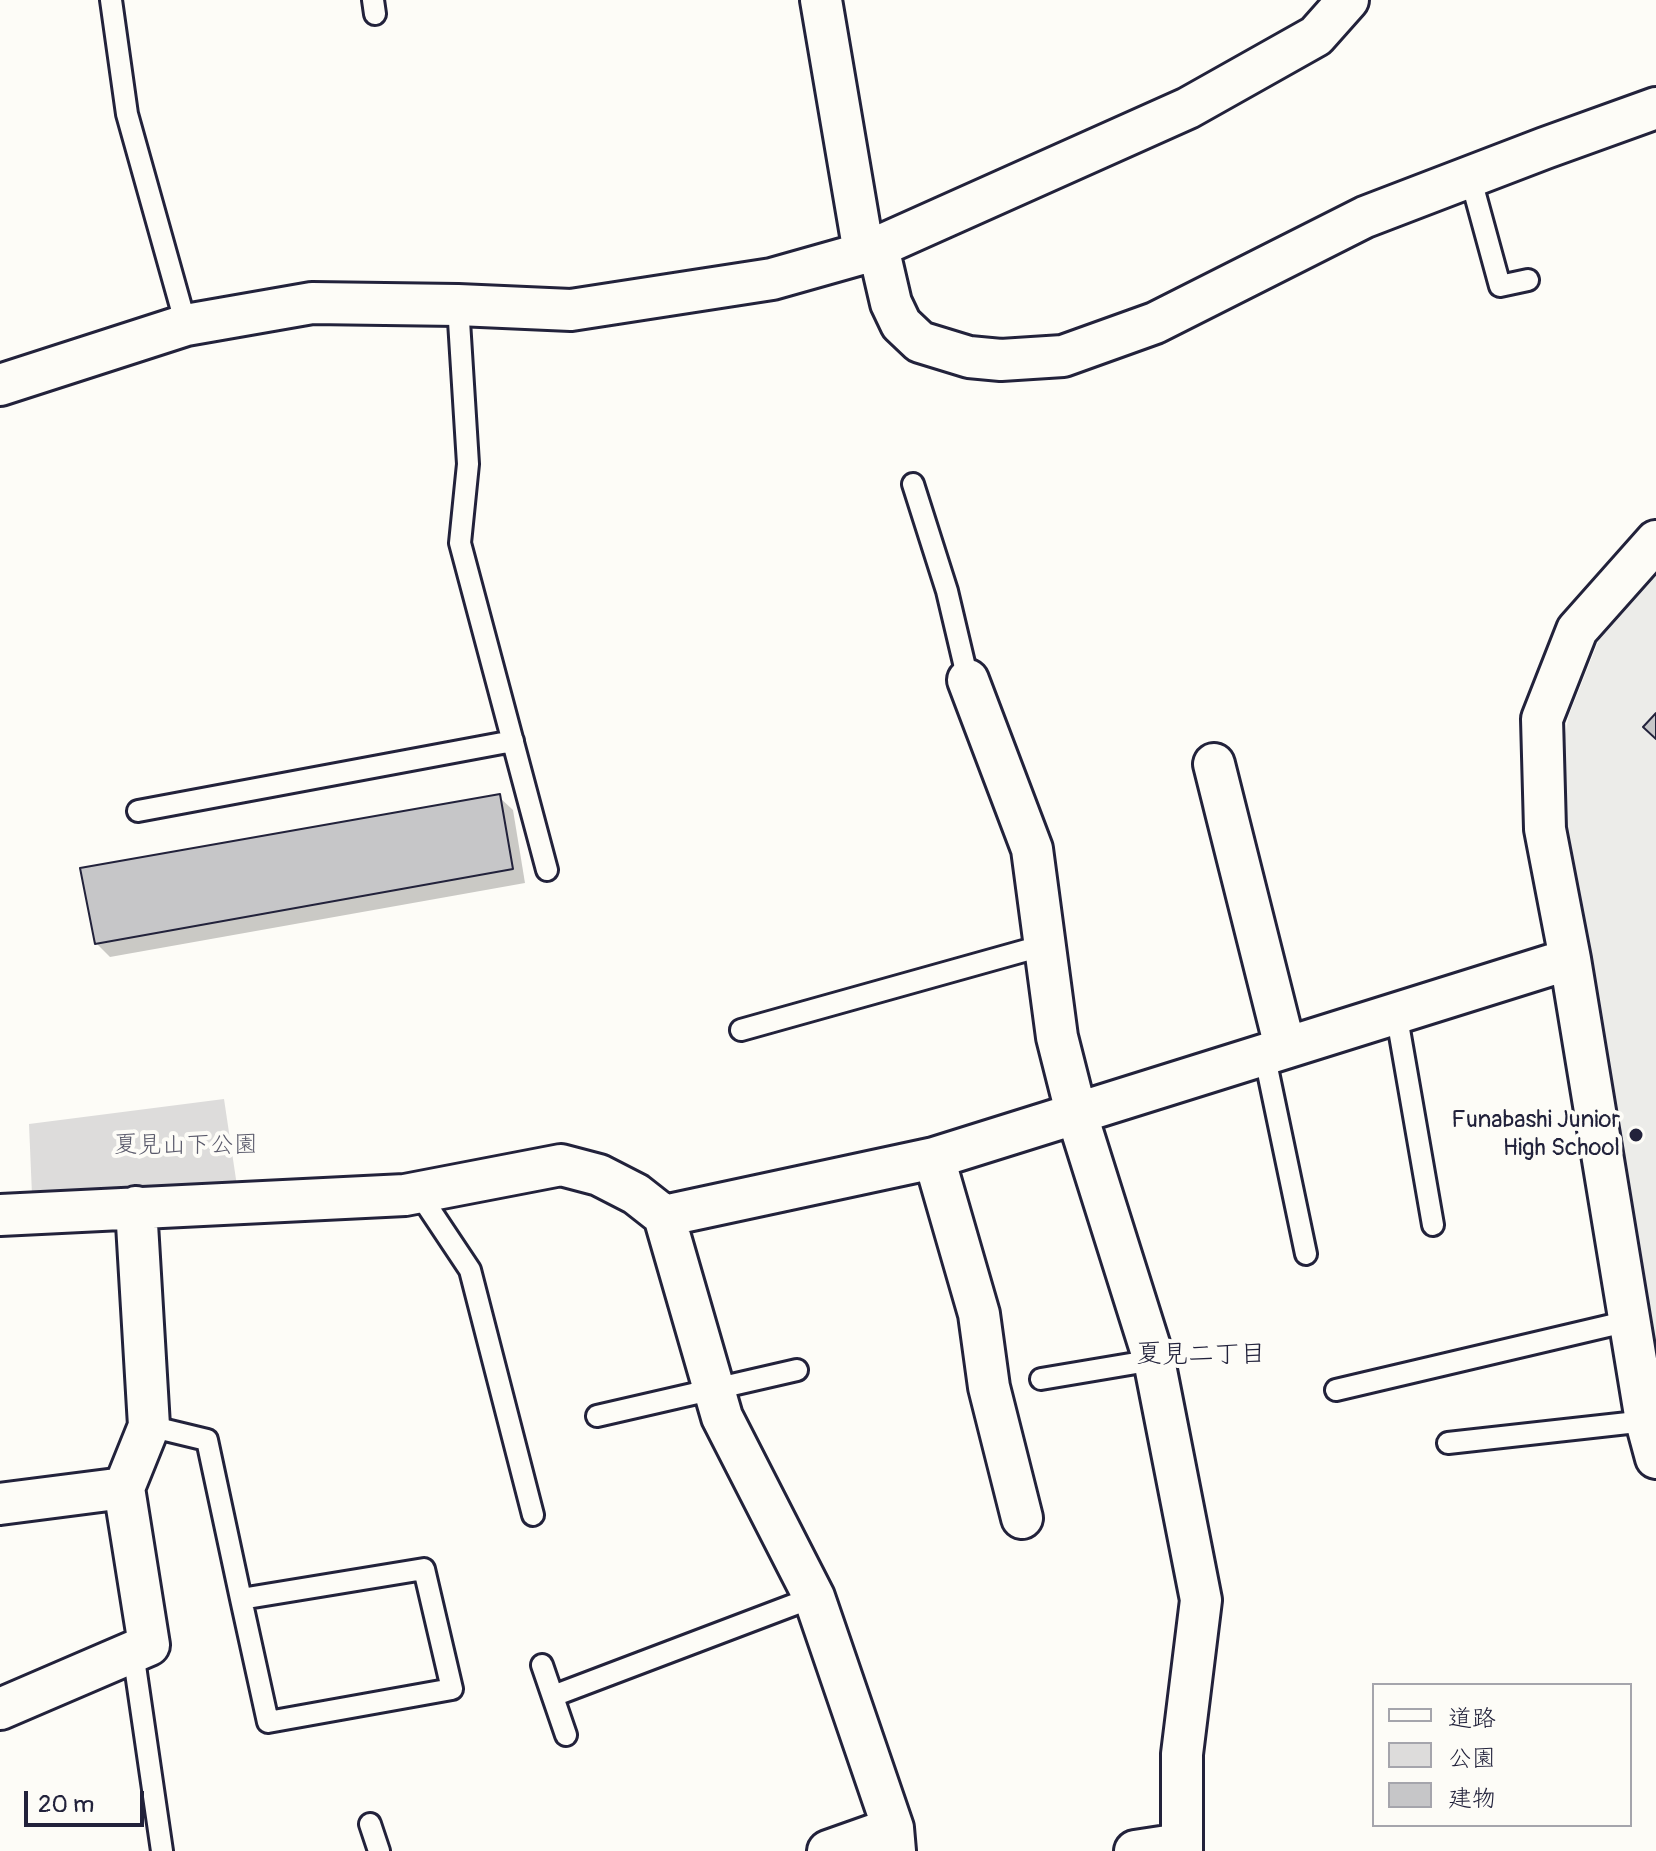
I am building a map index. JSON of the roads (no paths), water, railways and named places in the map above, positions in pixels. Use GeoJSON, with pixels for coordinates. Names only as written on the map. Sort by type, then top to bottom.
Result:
{"type":"FeatureCollection","features":[{"type":"Feature","properties":{"kind":"street"},"geometry":{"type":"LineString","coordinates":[[821,0],[871,250],[891,303],[901,324],[920,342],[969,357],[1001,360],[1063,356],[1155,323],[1365,217],[1656,108]]}},
{"type":"Feature","properties":{"kind":"street"},"geometry":{"type":"LineString","coordinates":[[0,385],[186,325],[312,303],[571,310],[772,279],[871,250],[1188,108],[1316,36],[1348,0]]}},
{"type":"Feature","properties":{"kind":"street"},"geometry":{"type":"LineString","coordinates":[[1651,1440],[1570,959],[1545,829],[1542,719],[1577,630],[1656,541]]}},
{"type":"Feature","properties":{"kind":"street"},"geometry":{"type":"LineString","coordinates":[[968,680],[1032,849],[1057,1037],[1076,1112],[1154,1360],[1201,1600],[1182,1754],[1181,1847],[1135,1851]]}},
{"type":"Feature","properties":{"kind":"street"},"geometry":{"type":"LineString","coordinates":[[1214,764],[1274,1050]]}},
{"type":"Feature","properties":{"kind":"street"},"geometry":{"type":"LineString","coordinates":[[664,1216],[934,1158],[1570,959]]}},
{"type":"Feature","properties":{"kind":"street"},"geometry":{"type":"LineString","coordinates":[[934,1158],[979,1314],[989,1387],[1022,1518]]}},
{"type":"Feature","properties":{"kind":"street"},"geometry":{"type":"LineString","coordinates":[[0,1215],[418,1192],[561,1165],[599,1175],[636,1194],[664,1216],[722,1417],[814,1597],[894,1840],[828,1851]]}},
{"type":"Feature","properties":{"kind":"street"},"geometry":{"type":"LineString","coordinates":[[0,1709],[149,1645],[124,1488],[149,1426],[136,1207]]}},
{"type":"Feature","properties":{"kind":"street"},"geometry":{"type":"LineString","coordinates":[[0,1504],[124,1488]]}},
{"type":"Feature","properties":{"kind":"lane"},"geometry":{"type":"LineString","coordinates":[[111,0],[127,114],[186,325]]}},
{"type":"Feature","properties":{"kind":"lane"},"geometry":{"type":"LineString","coordinates":[[1470,176],[1500,286],[1528,280]]}},
{"type":"Feature","properties":{"kind":"lane"},"geometry":{"type":"LineString","coordinates":[[458,305],[468,464],[460,543],[547,870]]}},
{"type":"Feature","properties":{"kind":"lane"},"geometry":{"type":"LineString","coordinates":[[913,484],[947,591],[968,680]]}},
{"type":"Feature","properties":{"kind":"lane"},"geometry":{"type":"LineString","coordinates":[[138,811],[513,741]]}},
{"type":"Feature","properties":{"kind":"lane"},"geometry":{"type":"LineString","coordinates":[[741,1030],[1045,945]]}},
{"type":"Feature","properties":{"kind":"lane"},"geometry":{"type":"LineString","coordinates":[[1396,1012],[1433,1225]]}},
{"type":"Feature","properties":{"kind":"lane"},"geometry":{"type":"LineString","coordinates":[[1274,1050],[1306,1254]]}},
{"type":"Feature","properties":{"kind":"lane"},"geometry":{"type":"LineString","coordinates":[[418,1192],[470,1270],[533,1515]]}},
{"type":"Feature","properties":{"kind":"lane"},"geometry":{"type":"LineString","coordinates":[[1336,1390],[1629,1321]]}},
{"type":"Feature","properties":{"kind":"lane"},"geometry":{"type":"LineString","coordinates":[[1041,1379],[1154,1360]]}},
{"type":"Feature","properties":{"kind":"lane"},"geometry":{"type":"LineString","coordinates":[[597,1416],[797,1370]]}},
{"type":"Feature","properties":{"kind":"lane"},"geometry":{"type":"LineString","coordinates":[[149,1426],[207,1440],[241,1599],[268,1722],[452,1689],[424,1569],[241,1599]]}},
{"type":"Feature","properties":{"kind":"lane"},"geometry":{"type":"LineString","coordinates":[[1448,1443],[1651,1440]]}},
{"type":"Feature","properties":{"kind":"lane"},"geometry":{"type":"LineString","coordinates":[[553,1696],[814,1597]]}},
{"type":"Feature","properties":{"kind":"lane"},"geometry":{"type":"LineString","coordinates":[[133,1652],[162,1851]]}},
{"type":"Feature","properties":{"kind":"lane"},"geometry":{"type":"LineString","coordinates":[[542,1665],[566,1735]]}},
{"type":"Feature","properties":{"kind":"lane"},"geometry":{"type":"LineString","coordinates":[[370,1824],[379,1851]]}},
{"type":"Feature","properties":{"kind":"place","name":"Funabashi Junior High School"},"geometry":{"type":"Point","coordinates":[1636,1135]}},
{"type":"Feature","properties":{"kind":"district","name":"夏見二丁目"},"geometry":{"type":"Point","coordinates":[1201,1355]}},
{"type":"Feature","properties":{"kind":"park label","name":"夏見山下公園"},"geometry":{"type":"Point","coordinates":[186,1146]}}]}
